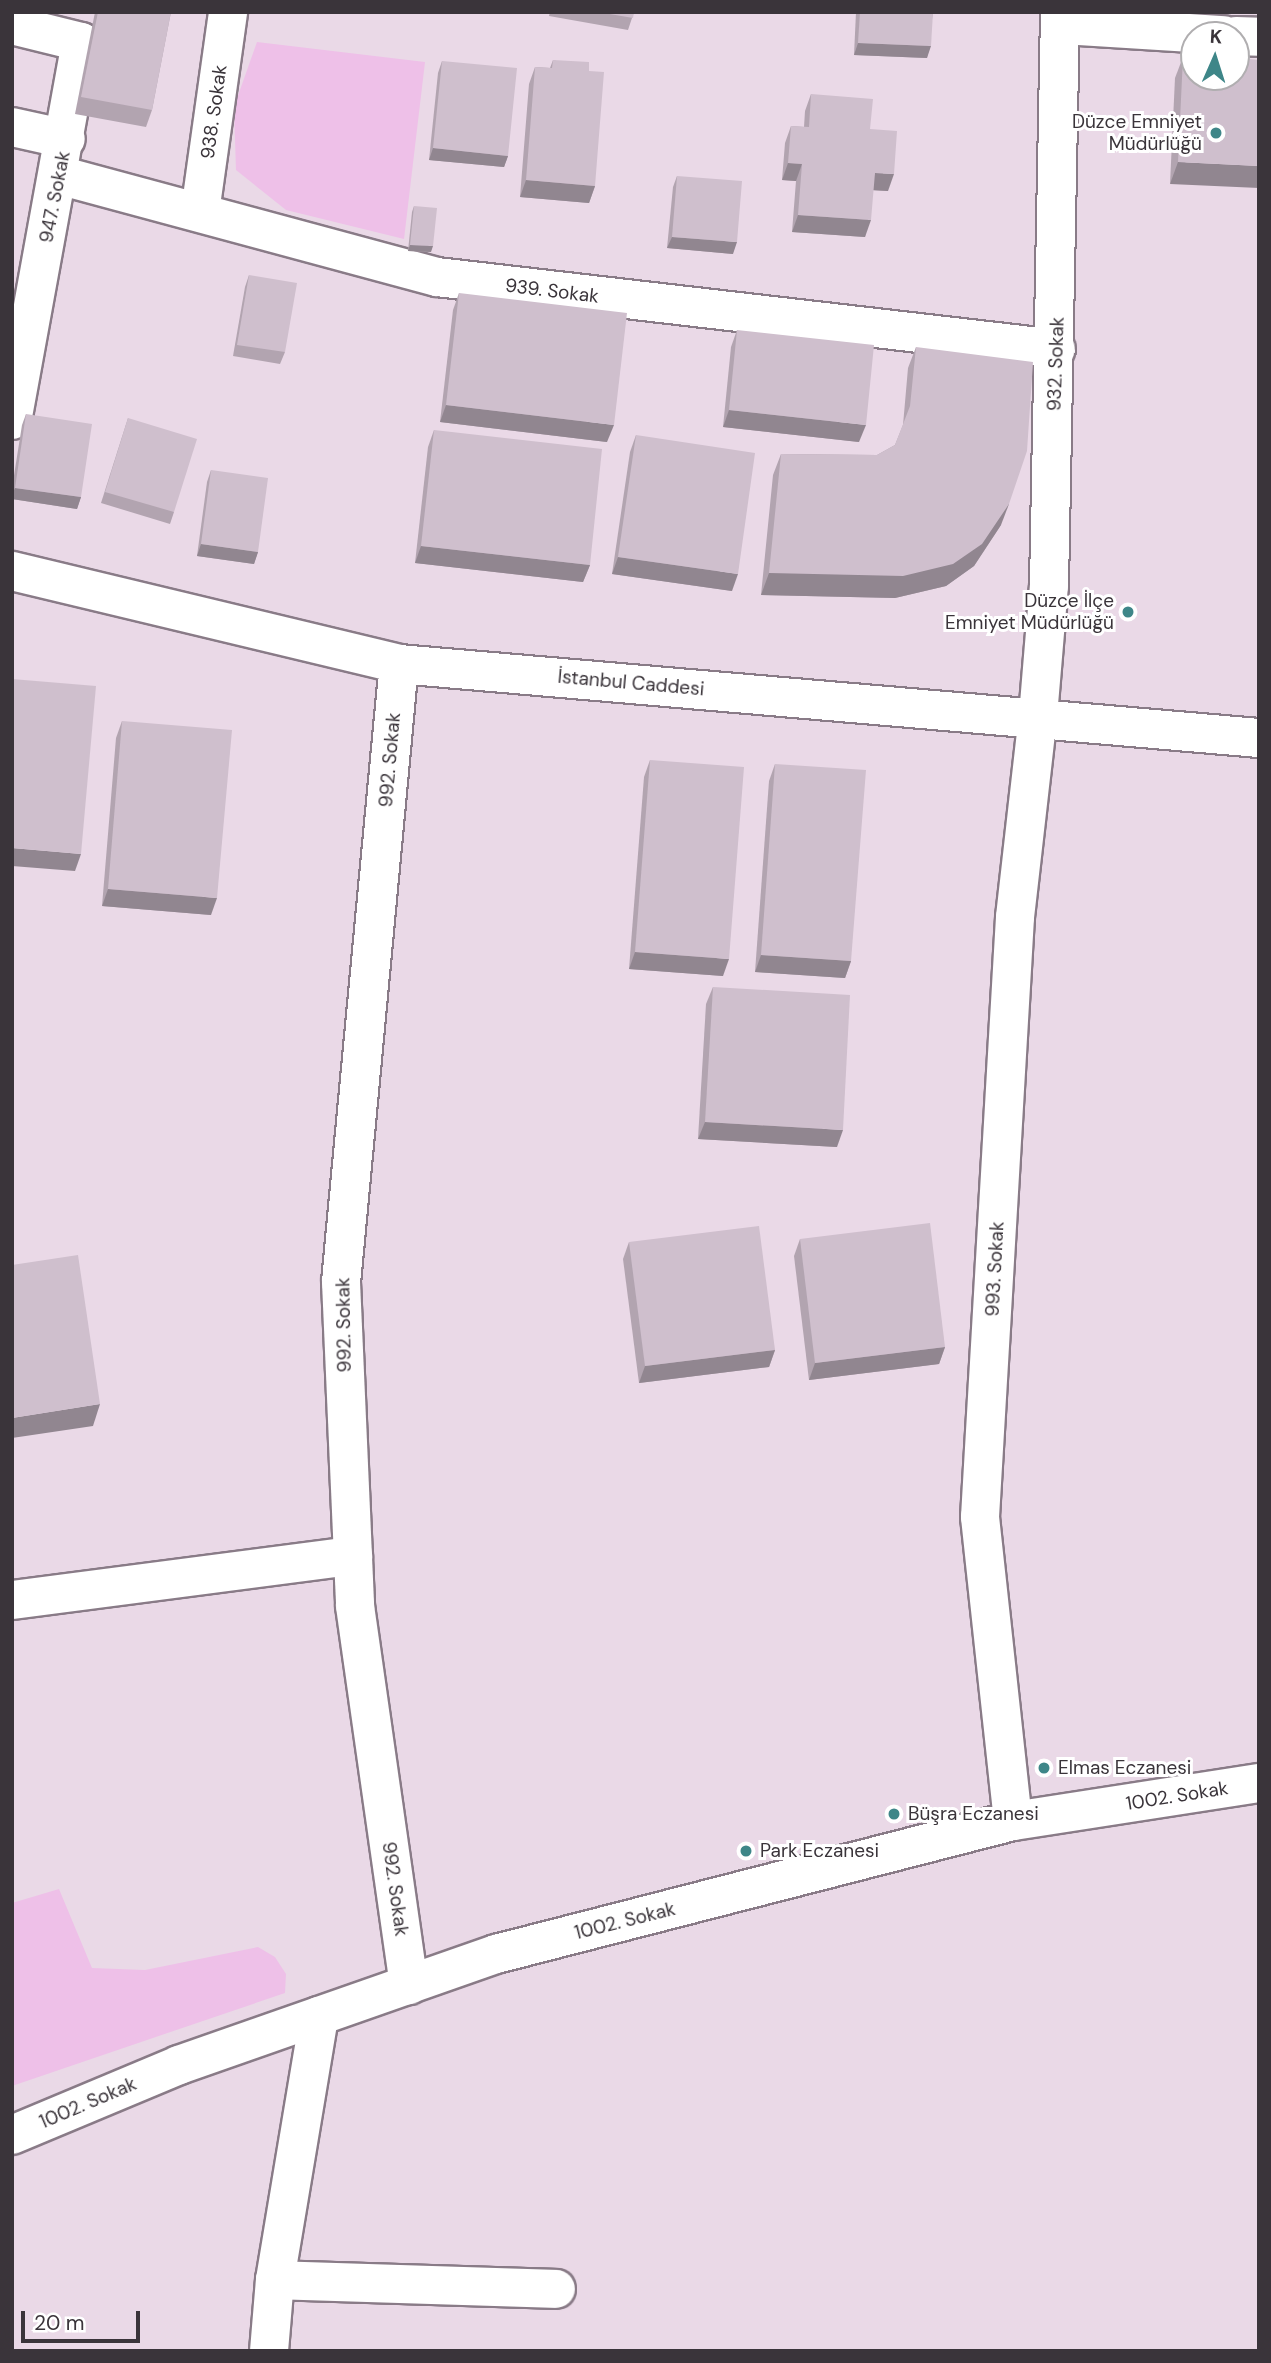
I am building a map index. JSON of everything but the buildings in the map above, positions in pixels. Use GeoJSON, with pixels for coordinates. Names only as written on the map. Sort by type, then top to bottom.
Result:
{"type":"FeatureCollection","features":[{"type":"Feature","properties":{"kind":"street","name":"938. Sokak"},"geometry":{"type":"LineString","coordinates":[[200,212],[228,12]]}},
{"type":"Feature","properties":{"kind":"street"},"geometry":{"type":"LineString","coordinates":[[1062,18],[1180,30]]}},
{"type":"Feature","properties":{"kind":"street","name":"932. Sokak"},"geometry":{"type":"LineString","coordinates":[[1038,716],[1049,586],[1062,18]]}},
{"type":"Feature","properties":{"kind":"street","name":"947. Sokak"},"geometry":{"type":"LineString","coordinates":[[12,25],[81,42],[63,157],[12,420]]}},
{"type":"Feature","properties":{"kind":"street","name":"939. Sokak"},"geometry":{"type":"LineString","coordinates":[[12,127],[63,157],[200,212],[437,277],[1056,349]]}},
{"type":"Feature","properties":{"kind":"street","name":"İstanbul Caddesi"},"geometry":{"type":"LineString","coordinates":[[12,572],[399,664],[1038,716],[1259,738]]}},
{"type":"Feature","properties":{"kind":"street","name":"992. Sokak"},"geometry":{"type":"LineString","coordinates":[[399,664],[341,1282],[355,1606],[409,1985]]}},
{"type":"Feature","properties":{"kind":"street","name":"993. Sokak"},"geometry":{"type":"LineString","coordinates":[[1013,1821],[981,1517],[1015,917],[1038,716]]}},
{"type":"Feature","properties":{"kind":"street"},"geometry":{"type":"LineString","coordinates":[[12,1600],[353,1556]]}},
{"type":"Feature","properties":{"kind":"street","name":"1002. Sokak"},"geometry":{"type":"LineString","coordinates":[[12,2135],[178,2065],[496,1954],[1013,1821],[1259,1783]]}},
{"type":"Feature","properties":{"kind":"street"},"geometry":{"type":"LineString","coordinates":[[269,2351],[275,2280],[319,2016]]}},
{"type":"Feature","properties":{"kind":"street"},"geometry":{"type":"LineString","coordinates":[[275,2280],[556,2289]]}},
{"type":"Feature","properties":{"kind":"shaded area"},"geometry":{"type":"Polygon","coordinates":[[[257,42],[425,62],[404,239],[286,210],[236,170],[234,107],[257,42]]]}},
{"type":"Feature","properties":{"kind":"shaded area"},"geometry":{"type":"Polygon","coordinates":[[[59,1889],[92,1968],[145,1970],[258,1947],[275,1957],[286,1974],[285,1993],[12,2086],[12,1903],[59,1889]]]}},
{"type":"Feature","properties":{"kind":"place","name":"Düzce Emniyet Müdürlüğü"},"geometry":{"type":"Point","coordinates":[1216,133]}},
{"type":"Feature","properties":{"kind":"place","name":"Düzce İlçe Emniyet Müdürlüğü"},"geometry":{"type":"Point","coordinates":[1128,612]}},
{"type":"Feature","properties":{"kind":"place","name":"Elmas Eczanesi"},"geometry":{"type":"Point","coordinates":[1044,1768]}},
{"type":"Feature","properties":{"kind":"place","name":"Büşra Eczanesi"},"geometry":{"type":"Point","coordinates":[894,1814]}},
{"type":"Feature","properties":{"kind":"place","name":"Park Eczanesi"},"geometry":{"type":"Point","coordinates":[746,1851]}}]}
